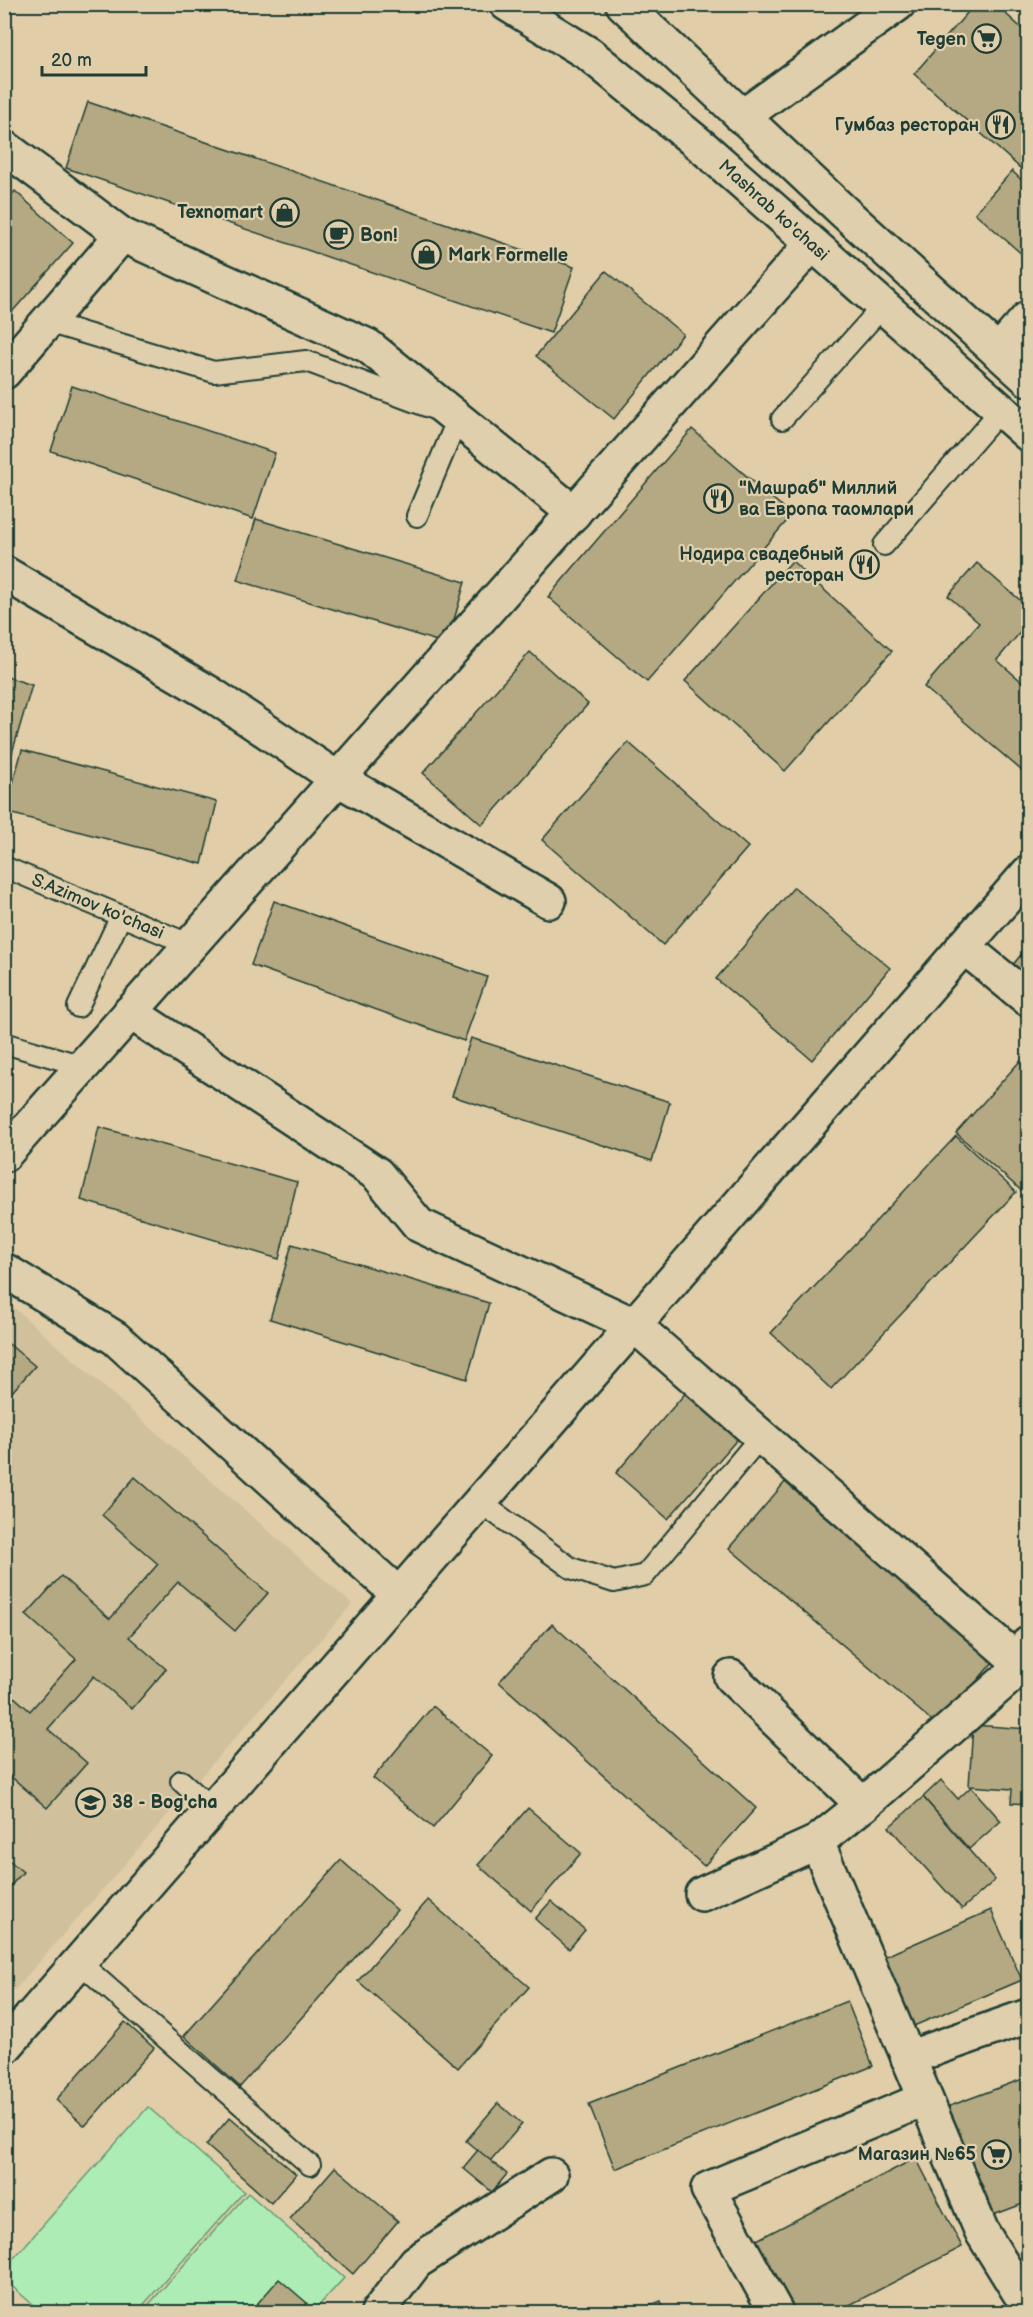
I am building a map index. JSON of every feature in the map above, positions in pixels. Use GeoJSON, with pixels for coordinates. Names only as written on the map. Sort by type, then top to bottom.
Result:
{"type":"FeatureCollection","features":[{"type":"Feature","properties":{"kind":"street","name":"Mashrab ko'chasi"},"geometry":{"type":"LineString","coordinates":[[507,4],[589,54],[705,149],[1029,434]]}},
{"type":"Feature","properties":{"kind":"street"},"geometry":{"type":"LineString","coordinates":[[623,4],[742,117],[1029,379]]}},
{"type":"Feature","properties":{"kind":"street"},"geometry":{"type":"LineString","coordinates":[[742,117],[898,4]]}},
{"type":"Feature","properties":{"kind":"street"},"geometry":{"type":"LineString","coordinates":[[4,147],[122,235],[368,346],[574,513]]}},
{"type":"Feature","properties":{"kind":"street"},"geometry":{"type":"LineString","coordinates":[[4,372],[122,235]]}},
{"type":"Feature","properties":{"kind":"street"},"geometry":{"type":"LineString","coordinates":[[4,1155],[812,244]]}},
{"type":"Feature","properties":{"kind":"street"},"geometry":{"type":"LineString","coordinates":[[998,352],[1029,318]]}},
{"type":"Feature","properties":{"kind":"street"},"geometry":{"type":"LineString","coordinates":[[4,573],[211,694],[338,779],[549,901]]}},
{"type":"Feature","properties":{"kind":"street"},"geometry":{"type":"LineString","coordinates":[[4,2048],[1029,873]]}},
{"type":"Feature","properties":{"kind":"street"},"geometry":{"type":"LineString","coordinates":[[963,946],[1029,999]]}},
{"type":"Feature","properties":{"kind":"street"},"geometry":{"type":"LineString","coordinates":[[130,1012],[377,1174],[419,1225],[634,1324],[761,1436],[1027,1660],[863,1805],[817,1842],[702,1894]]}},
{"type":"Feature","properties":{"kind":"street"},"geometry":{"type":"LineString","coordinates":[[4,1270],[115,1338],[399,1595]]}},
{"type":"Feature","properties":{"kind":"street"},"geometry":{"type":"LineString","coordinates":[[732,1677],[863,1805]]}},
{"type":"Feature","properties":{"kind":"street"},"geometry":{"type":"LineString","coordinates":[[817,1842],[982,2232],[1017,2295]]}},
{"type":"Feature","properties":{"kind":"street"},"geometry":{"type":"LineString","coordinates":[[908,2058],[1029,2016]]}},
{"type":"Feature","properties":{"kind":"street"},"geometry":{"type":"LineString","coordinates":[[776,2313],[708,2189],[925,2099]]}},
{"type":"Feature","properties":{"kind":"street"},"geometry":{"type":"LineString","coordinates":[[378,2313],[416,2262],[551,2175]]}},
{"type":"Feature","properties":{"kind":"lane"},"geometry":{"type":"LineString","coordinates":[[782,419],[883,306]]}},
{"type":"Feature","properties":{"kind":"lane"},"geometry":{"type":"LineString","coordinates":[[47,322],[214,372],[306,361],[458,418],[417,516]]}},
{"type":"Feature","properties":{"kind":"lane"},"geometry":{"type":"LineString","coordinates":[[884,545],[1001,410]]}},
{"type":"Feature","properties":{"kind":"lane","name":"S.Azimov ko'chasi"},"geometry":{"type":"LineString","coordinates":[[4,867],[191,945]]}},
{"type":"Feature","properties":{"kind":"lane"},"geometry":{"type":"LineString","coordinates":[[78,1006],[121,916]]}},
{"type":"Feature","properties":{"kind":"lane"},"geometry":{"type":"LineString","coordinates":[[4,1043],[83,1066]]}},
{"type":"Feature","properties":{"kind":"lane"},"geometry":{"type":"LineString","coordinates":[[480,1502],[571,1568],[614,1582],[645,1575],[761,1436]]}},
{"type":"Feature","properties":{"kind":"lane"},"geometry":{"type":"LineString","coordinates":[[181,1781],[212,1809]]}},
{"type":"Feature","properties":{"kind":"lane"},"geometry":{"type":"LineString","coordinates":[[79,1962],[310,2165]]}},
{"type":"Feature","properties":{"kind":"shaded area","name":"38 - Bog'cha"},"geometry":{"type":"Polygon","coordinates":[[[5,1300],[352,1604],[5,2001],[5,1300]]]}},
{"type":"Feature","properties":{"kind":"green space"},"geometry":{"type":"Polygon","coordinates":[[[148,2107],[244,2192],[137,2312],[41,2312],[5,2280],[5,2268],[148,2107]]]}},
{"type":"Feature","properties":{"kind":"green space"},"geometry":{"type":"Polygon","coordinates":[[[248,2193],[344,2278],[313,2312],[142,2312],[248,2193]]]}},
{"type":"Feature","properties":{"kind":"building","name":"Гумбаз ресторан"},"geometry":{"type":"Polygon","coordinates":[[[975,4],[995,4],[1028,34],[1028,175],[914,74],[975,4]]]}},
{"type":"Feature","properties":{"kind":"building"},"geometry":{"type":"Polygon","coordinates":[[[88,102],[574,267],[551,333],[66,168],[88,102]]]}},
{"type":"Feature","properties":{"kind":"building"},"geometry":{"type":"Polygon","coordinates":[[[1012,171],[1028,186],[1028,251],[1024,256],[975,213],[1012,171]]]}},
{"type":"Feature","properties":{"kind":"building"},"geometry":{"type":"Polygon","coordinates":[[[15,191],[73,243],[4,321],[4,203],[15,191]]]}},
{"type":"Feature","properties":{"kind":"building"},"geometry":{"type":"Polygon","coordinates":[[[606,271],[683,334],[614,419],[536,356],[606,271]]]}},
{"type":"Feature","properties":{"kind":"building"},"geometry":{"type":"Polygon","coordinates":[[[72,386],[275,453],[253,519],[51,451],[72,386]]]}},
{"type":"Feature","properties":{"kind":"building"},"geometry":{"type":"Polygon","coordinates":[[[692,429],[792,515],[647,682],[548,597],[692,429]]]}},
{"type":"Feature","properties":{"kind":"building"},"geometry":{"type":"Polygon","coordinates":[[[256,519],[465,582],[447,644],[237,580],[256,519]]]}},
{"type":"Feature","properties":{"kind":"building"},"geometry":{"type":"Polygon","coordinates":[[[792,561],[892,651],[785,771],[685,681],[792,561]]]}},
{"type":"Feature","properties":{"kind":"building"},"geometry":{"type":"Polygon","coordinates":[[[977,563],[1028,607],[1028,623],[997,660],[1028,687],[1028,776],[924,687],[979,623],[948,596],[977,563]]]}},
{"type":"Feature","properties":{"kind":"building"},"geometry":{"type":"Polygon","coordinates":[[[530,652],[588,704],[482,825],[423,773],[530,652]]]}},
{"type":"Feature","properties":{"kind":"building"},"geometry":{"type":"Polygon","coordinates":[[[4,676],[32,685],[10,760],[4,758],[4,676]]]}},
{"type":"Feature","properties":{"kind":"building"},"geometry":{"type":"Polygon","coordinates":[[[628,742],[748,847],[663,945],[542,840],[628,742]]]}},
{"type":"Feature","properties":{"kind":"building"},"geometry":{"type":"Polygon","coordinates":[[[22,750],[217,802],[202,864],[5,812],[22,750]]]}},
{"type":"Feature","properties":{"kind":"building"},"geometry":{"type":"Polygon","coordinates":[[[794,887],[890,968],[812,1060],[716,979],[794,887]]]}},
{"type":"Feature","properties":{"kind":"building"},"geometry":{"type":"Polygon","coordinates":[[[274,901],[487,977],[464,1041],[251,965],[274,901]]]}},
{"type":"Feature","properties":{"kind":"building"},"geometry":{"type":"Polygon","coordinates":[[[1028,946],[1028,980],[1012,966],[1028,946]]]}},
{"type":"Feature","properties":{"kind":"building"},"geometry":{"type":"Polygon","coordinates":[[[471,1038],[670,1102],[652,1161],[452,1096],[471,1038]]]}},
{"type":"Feature","properties":{"kind":"building"},"geometry":{"type":"Polygon","coordinates":[[[1020,1061],[1028,1068],[1028,1190],[1025,1194],[956,1133],[1020,1061]]]}},
{"type":"Feature","properties":{"kind":"building"},"geometry":{"type":"Polygon","coordinates":[[[99,1127],[297,1182],[279,1259],[81,1200],[99,1127]]]}},
{"type":"Feature","properties":{"kind":"building"},"geometry":{"type":"Polygon","coordinates":[[[956,1136],[1016,1192],[831,1389],[771,1333],[956,1136]]]}},
{"type":"Feature","properties":{"kind":"building"},"geometry":{"type":"Polygon","coordinates":[[[292,1244],[489,1303],[467,1379],[270,1319],[292,1244]]]}},
{"type":"Feature","properties":{"kind":"building"},"geometry":{"type":"Polygon","coordinates":[[[4,1340],[35,1366],[4,1401],[4,1340]]]}},
{"type":"Feature","properties":{"kind":"building"},"geometry":{"type":"Polygon","coordinates":[[[695,1382],[747,1428],[668,1519],[616,1473],[695,1382]]]}},
{"type":"Feature","properties":{"kind":"building"},"geometry":{"type":"Polygon","coordinates":[[[135,1477],[268,1593],[235,1631],[178,1582],[129,1637],[166,1669],[132,1709],[94,1676],[48,1729],[87,1763],[47,1808],[8,1774],[4,1778],[4,1688],[30,1711],[76,1659],[26,1615],[61,1576],[110,1619],[158,1564],[102,1515],[135,1477]]]}},
{"type":"Feature","properties":{"kind":"building"},"geometry":{"type":"Polygon","coordinates":[[[785,1482],[994,1661],[938,1726],[729,1548],[785,1482]]]}},
{"type":"Feature","properties":{"kind":"building"},"geometry":{"type":"Polygon","coordinates":[[[552,1624],[756,1808],[704,1866],[499,1682],[552,1624]]]}},
{"type":"Feature","properties":{"kind":"building"},"geometry":{"type":"Polygon","coordinates":[[[433,1706],[492,1756],[433,1828],[373,1778],[433,1706]]]}},
{"type":"Feature","properties":{"kind":"building"},"geometry":{"type":"Polygon","coordinates":[[[973,1725],[1028,1729],[1028,1804],[1011,1803],[1012,1789],[969,1786],[973,1725]]]}},
{"type":"Feature","properties":{"kind":"building"},"geometry":{"type":"Polygon","coordinates":[[[941,1780],[958,1799],[971,1787],[1001,1821],[969,1849],[923,1797],[941,1780]]]}},
{"type":"Feature","properties":{"kind":"building"},"geometry":{"type":"Polygon","coordinates":[[[923,1797],[995,1880],[962,1909],[889,1827],[923,1797]]]}},
{"type":"Feature","properties":{"kind":"building"},"geometry":{"type":"Polygon","coordinates":[[[528,1808],[581,1853],[531,1911],[478,1865],[528,1808]]]}},
{"type":"Feature","properties":{"kind":"building"},"geometry":{"type":"Polygon","coordinates":[[[4,1856],[23,1872],[4,1893],[4,1856]]]}},
{"type":"Feature","properties":{"kind":"building"},"geometry":{"type":"Polygon","coordinates":[[[341,1860],[397,1910],[240,2087],[184,2036],[341,1860]]]}},
{"type":"Feature","properties":{"kind":"building"},"geometry":{"type":"Polygon","coordinates":[[[428,1900],[529,1987],[458,2068],[358,1981],[428,1900]]]}},
{"type":"Feature","properties":{"kind":"building"},"geometry":{"type":"Polygon","coordinates":[[[551,1901],[585,1930],[569,1949],[535,1919],[551,1901]]]}},
{"type":"Feature","properties":{"kind":"building"},"geometry":{"type":"Polygon","coordinates":[[[991,1910],[1022,1980],[909,2028],[879,1959],[991,1910]]]}},
{"type":"Feature","properties":{"kind":"building"},"geometry":{"type":"Polygon","coordinates":[[[847,2001],[873,2066],[615,2169],[589,2104],[847,2001]]]}},
{"type":"Feature","properties":{"kind":"building"},"geometry":{"type":"Polygon","coordinates":[[[125,2022],[154,2048],[85,2126],[56,2100],[125,2022]]]}},
{"type":"Feature","properties":{"kind":"building","name":"Магазин №65"},"geometry":{"type":"Polygon","coordinates":[[[1028,2077],[1028,2202],[988,2217],[947,2107],[1028,2077]]]}},
{"type":"Feature","properties":{"kind":"building"},"geometry":{"type":"Polygon","coordinates":[[[498,2103],[522,2124],[490,2161],[466,2141],[498,2103]]]}},
{"type":"Feature","properties":{"kind":"building"},"geometry":{"type":"Polygon","coordinates":[[[230,2117],[296,2174],[271,2203],[206,2145],[230,2117]]]}},
{"type":"Feature","properties":{"kind":"building"},"geometry":{"type":"Polygon","coordinates":[[[478,2150],[507,2174],[492,2192],[463,2168],[478,2150]]]}},
{"type":"Feature","properties":{"kind":"building"},"geometry":{"type":"Polygon","coordinates":[[[916,2158],[962,2247],[836,2312],[781,2312],[747,2245],[916,2158]]]}},
{"type":"Feature","properties":{"kind":"building"},"geometry":{"type":"Polygon","coordinates":[[[335,2167],[398,2221],[353,2274],[290,2219],[335,2167]]]}},
{"type":"Feature","properties":{"kind":"building"},"geometry":{"type":"Polygon","coordinates":[[[279,2279],[307,2303],[299,2312],[250,2312],[279,2279]]]}},
{"type":"Feature","properties":{"kind":"building"},"geometry":{"type":"Polygon","coordinates":[[[661,2301],[665,2312],[632,2312],[661,2301]]]}},
{"type":"Feature","properties":{"kind":"place","name":"Tegen"},"geometry":{"type":"Point","coordinates":[987,39]}},
{"type":"Feature","properties":{"kind":"place","name":"Гумбаз ресторан"},"geometry":{"type":"Point","coordinates":[1000,125]}},
{"type":"Feature","properties":{"kind":"place","name":"Texnomart"},"geometry":{"type":"Point","coordinates":[284,212]}},
{"type":"Feature","properties":{"kind":"place","name":"Bon!"},"geometry":{"type":"Point","coordinates":[339,235]}},
{"type":"Feature","properties":{"kind":"place","name":"Mark Formelle"},"geometry":{"type":"Point","coordinates":[427,255]}},
{"type":"Feature","properties":{"kind":"place","name":"\"Машраб\" Миллий ва Европа таомлари"},"geometry":{"type":"Point","coordinates":[718,498]}},
{"type":"Feature","properties":{"kind":"place","name":"Нодира свадебный ресторан"},"geometry":{"type":"Point","coordinates":[865,564]}},
{"type":"Feature","properties":{"kind":"place","name":"38 - Bog'cha"},"geometry":{"type":"Point","coordinates":[91,1802]}},
{"type":"Feature","properties":{"kind":"place","name":"Магазин №65"},"geometry":{"type":"Point","coordinates":[997,2154]}}]}
